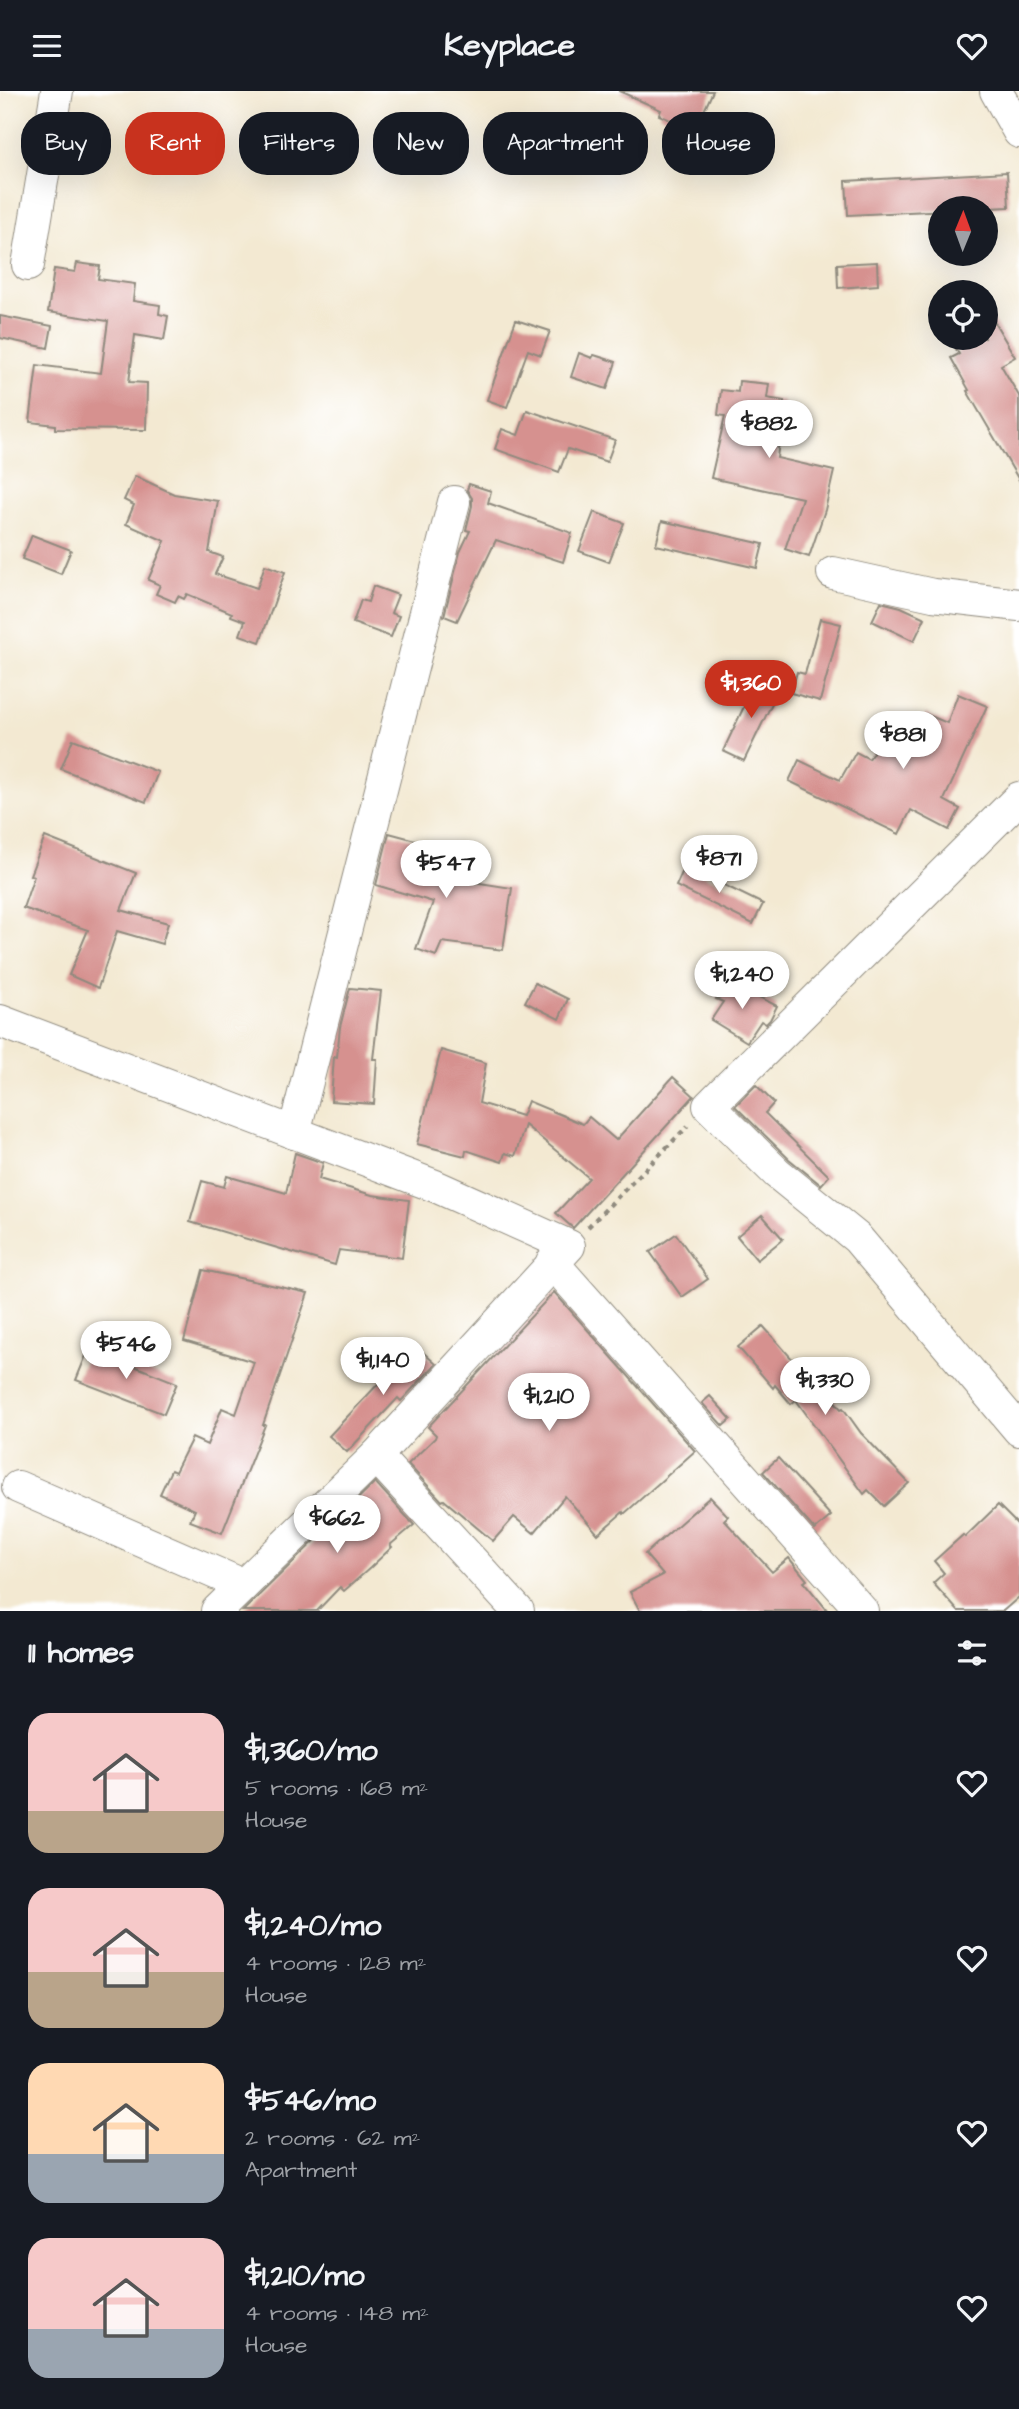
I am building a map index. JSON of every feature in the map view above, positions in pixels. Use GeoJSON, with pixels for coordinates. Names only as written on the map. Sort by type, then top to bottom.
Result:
{"type":"FeatureCollection","features":[{"type":"Feature","properties":{"kind":"street"},"geometry":{"type":"LineString","coordinates":[[28,265],[57,91]]}},
{"type":"Feature","properties":{"kind":"street"},"geometry":{"type":"LineString","coordinates":[[996,91],[1019,132]]}},
{"type":"Feature","properties":{"kind":"street"},"geometry":{"type":"LineString","coordinates":[[294,1133],[454,502]]}},
{"type":"Feature","properties":{"kind":"street"},"geometry":{"type":"LineString","coordinates":[[833,573],[933,595],[1019,605]]}},
{"type":"Feature","properties":{"kind":"street"},"geometry":{"type":"LineString","coordinates":[[1019,798],[709,1106],[777,1173],[857,1238],[1019,1430]]}},
{"type":"Feature","properties":{"kind":"street"},"geometry":{"type":"LineString","coordinates":[[0,1021],[435,1185],[561,1254],[862,1611]]}},
{"type":"Feature","properties":{"kind":"street"},"geometry":{"type":"LineString","coordinates":[[217,1611],[376,1456],[561,1254]]}},
{"type":"Feature","properties":{"kind":"street"},"geometry":{"type":"LineString","coordinates":[[376,1456],[518,1611]]}},
{"type":"Feature","properties":{"kind":"street"},"geometry":{"type":"LineString","coordinates":[[18,1487],[243,1585]]}},
{"type":"Feature","properties":{"kind":"path"},"geometry":{"type":"LineString","coordinates":[[561,1254],[709,1106]]}},
{"type":"Feature","properties":{"kind":"building"},"geometry":{"type":"Polygon","coordinates":[[[619,91],[713,91],[704,112],[662,112],[662,116],[659,115],[661,110],[619,91]]]}},
{"type":"Feature","properties":{"kind":"building"},"geometry":{"type":"Polygon","coordinates":[[[1007,172],[1009,207],[998,208],[998,196],[928,196],[928,211],[848,215],[846,181],[1007,172]]]}},
{"type":"Feature","properties":{"kind":"building"},"geometry":{"type":"Polygon","coordinates":[[[877,262],[878,285],[838,288],[837,264],[877,262]]]}},
{"type":"Feature","properties":{"kind":"building"},"geometry":{"type":"Polygon","coordinates":[[[77,263],[100,266],[98,279],[135,284],[133,301],[160,305],[159,314],[168,316],[164,340],[135,335],[129,382],[147,383],[146,430],[55,429],[55,425],[30,422],[37,365],[101,373],[108,321],[48,312],[54,269],[75,272],[77,263]]]}},
{"type":"Feature","properties":{"kind":"building"},"geometry":{"type":"Polygon","coordinates":[[[0,316],[52,326],[48,348],[0,338],[0,316]]]}},
{"type":"Feature","properties":{"kind":"building"},"geometry":{"type":"Polygon","coordinates":[[[516,320],[550,331],[541,355],[528,350],[507,407],[487,400],[516,320]]]}},
{"type":"Feature","properties":{"kind":"building"},"geometry":{"type":"Polygon","coordinates":[[[998,328],[1015,357],[1001,365],[1019,396],[1019,480],[951,358],[959,354],[956,350],[998,350],[998,328]]]}},
{"type":"Feature","properties":{"kind":"building"},"geometry":{"type":"Polygon","coordinates":[[[579,353],[616,362],[607,389],[571,377],[579,353]]]}},
{"type":"Feature","properties":{"kind":"building"},"geometry":{"type":"Polygon","coordinates":[[[739,381],[769,384],[767,398],[784,401],[777,458],[834,471],[825,510],[809,557],[785,549],[802,498],[711,478],[725,416],[718,415],[721,390],[738,392],[739,381]]]}},
{"type":"Feature","properties":{"kind":"building"},"geometry":{"type":"Polygon","coordinates":[[[527,410],[615,440],[607,462],[568,449],[559,472],[495,449],[502,429],[518,435],[527,410]]]}},
{"type":"Feature","properties":{"kind":"building"},"geometry":{"type":"Polygon","coordinates":[[[135,476],[174,494],[218,501],[209,552],[223,557],[215,574],[257,588],[265,565],[285,572],[260,642],[240,635],[245,621],[231,616],[232,613],[187,594],[184,599],[178,596],[175,602],[156,594],[160,585],[148,580],[165,541],[126,524],[134,505],[124,500],[135,476]]]}},
{"type":"Feature","properties":{"kind":"building"},"geometry":{"type":"Polygon","coordinates":[[[469,484],[491,491],[488,503],[572,533],[563,562],[496,540],[457,621],[444,616],[460,552],[470,531],[466,530],[472,506],[472,498],[467,490],[469,484]]]}},
{"type":"Feature","properties":{"kind":"building"},"geometry":{"type":"Polygon","coordinates":[[[594,512],[624,523],[609,562],[579,551],[594,512]]]}},
{"type":"Feature","properties":{"kind":"building"},"geometry":{"type":"Polygon","coordinates":[[[662,521],[763,544],[757,568],[656,545],[662,521]]]}},
{"type":"Feature","properties":{"kind":"building"},"geometry":{"type":"Polygon","coordinates":[[[32,535],[71,550],[61,574],[22,559],[32,535]]]}},
{"type":"Feature","properties":{"kind":"building"},"geometry":{"type":"Polygon","coordinates":[[[373,586],[398,595],[391,613],[399,616],[391,637],[353,623],[361,600],[368,602],[373,586]]]}},
{"type":"Feature","properties":{"kind":"building"},"geometry":{"type":"Polygon","coordinates":[[[881,602],[901,607],[925,618],[914,641],[872,621],[881,602]]]}},
{"type":"Feature","properties":{"kind":"building"},"geometry":{"type":"Polygon","coordinates":[[[820,619],[841,624],[820,701],[791,693],[797,672],[805,674],[820,619]]]}},
{"type":"Feature","properties":{"kind":"building"},"geometry":{"type":"Polygon","coordinates":[[[757,679],[778,691],[744,761],[723,751],[757,679]]]}},
{"type":"Feature","properties":{"kind":"building"},"geometry":{"type":"Polygon","coordinates":[[[958,694],[987,706],[944,800],[960,809],[949,830],[911,810],[899,834],[789,781],[799,760],[840,780],[856,752],[869,759],[892,721],[917,736],[926,714],[947,723],[958,694]]]}},
{"type":"Feature","properties":{"kind":"building"},"geometry":{"type":"Polygon","coordinates":[[[73,739],[158,772],[146,802],[61,769],[73,739]]]}},
{"type":"Feature","properties":{"kind":"building"},"geometry":{"type":"Polygon","coordinates":[[[389,833],[430,844],[422,874],[512,888],[503,950],[442,942],[436,956],[416,949],[433,902],[376,885],[389,833]]]}},
{"type":"Feature","properties":{"kind":"building"},"geometry":{"type":"Polygon","coordinates":[[[45,837],[136,873],[121,910],[168,923],[162,944],[117,931],[98,988],[69,975],[88,930],[23,908],[34,876],[30,875],[45,837]]]}},
{"type":"Feature","properties":{"kind":"building"},"geometry":{"type":"Polygon","coordinates":[[[685,866],[763,904],[753,924],[676,886],[685,866]]]}},
{"type":"Feature","properties":{"kind":"building"},"geometry":{"type":"Polygon","coordinates":[[[726,980],[777,1006],[770,1020],[766,1024],[761,1021],[747,1042],[711,1020],[723,1002],[716,999],[726,980]]]}},
{"type":"Feature","properties":{"kind":"building"},"geometry":{"type":"Polygon","coordinates":[[[535,983],[568,999],[559,1019],[525,1002],[535,983]]]}},
{"type":"Feature","properties":{"kind":"building"},"geometry":{"type":"Polygon","coordinates":[[[350,988],[381,991],[373,1059],[377,1059],[374,1104],[331,1101],[334,1056],[337,1057],[340,1027],[350,988]]]}},
{"type":"Feature","properties":{"kind":"building"},"geometry":{"type":"Polygon","coordinates":[[[441,1050],[486,1063],[479,1103],[522,1116],[528,1101],[583,1124],[589,1117],[616,1140],[673,1077],[694,1096],[573,1228],[556,1213],[589,1178],[525,1125],[515,1156],[505,1153],[502,1162],[466,1150],[465,1156],[417,1144],[441,1050]]]}},
{"type":"Feature","properties":{"kind":"building"},"geometry":{"type":"Polygon","coordinates":[[[756,1085],[774,1103],[765,1113],[829,1176],[821,1185],[789,1159],[735,1106],[756,1085]]]}},
{"type":"Feature","properties":{"kind":"building"},"geometry":{"type":"Polygon","coordinates":[[[295,1153],[323,1163],[319,1179],[372,1195],[409,1200],[402,1258],[339,1250],[335,1265],[190,1222],[202,1181],[224,1187],[227,1176],[286,1193],[295,1153]]]}},
{"type":"Feature","properties":{"kind":"building"},"geometry":{"type":"Polygon","coordinates":[[[762,1215],[783,1239],[757,1260],[737,1236],[762,1215]]]}},
{"type":"Feature","properties":{"kind":"building"},"geometry":{"type":"Polygon","coordinates":[[[676,1234],[708,1279],[682,1297],[650,1252],[676,1234]]]}},
{"type":"Feature","properties":{"kind":"building"},"geometry":{"type":"Polygon","coordinates":[[[203,1270],[308,1293],[265,1425],[222,1533],[190,1521],[195,1510],[160,1494],[171,1470],[175,1472],[192,1438],[207,1445],[222,1408],[236,1414],[254,1362],[184,1341],[203,1270]]]}},
{"type":"Feature","properties":{"kind":"building"},"geometry":{"type":"Polygon","coordinates":[[[554,1292],[695,1451],[598,1534],[565,1496],[534,1533],[514,1517],[493,1541],[442,1501],[408,1464],[435,1438],[436,1435],[428,1427],[554,1292]]]}},
{"type":"Feature","properties":{"kind":"building"},"geometry":{"type":"Polygon","coordinates":[[[763,1326],[800,1368],[804,1365],[841,1409],[843,1408],[861,1433],[909,1483],[884,1506],[868,1490],[864,1494],[796,1400],[791,1404],[775,1385],[773,1388],[738,1347],[763,1326]]]}},
{"type":"Feature","properties":{"kind":"building"},"geometry":{"type":"Polygon","coordinates":[[[415,1345],[436,1364],[401,1401],[398,1398],[347,1452],[329,1436],[415,1345]]]}},
{"type":"Feature","properties":{"kind":"building"},"geometry":{"type":"Polygon","coordinates":[[[89,1348],[177,1383],[164,1414],[76,1380],[89,1348]]]}},
{"type":"Feature","properties":{"kind":"building"},"geometry":{"type":"Polygon","coordinates":[[[710,1396],[731,1419],[723,1426],[702,1403],[710,1396]]]}},
{"type":"Feature","properties":{"kind":"building"},"geometry":{"type":"Polygon","coordinates":[[[778,1458],[831,1516],[815,1530],[763,1472],[778,1458]]]}},
{"type":"Feature","properties":{"kind":"building"},"geometry":{"type":"Polygon","coordinates":[[[375,1482],[414,1525],[390,1545],[392,1547],[344,1591],[340,1587],[317,1611],[243,1611],[375,1482]]]}},
{"type":"Feature","properties":{"kind":"building"},"geometry":{"type":"Polygon","coordinates":[[[710,1497],[728,1516],[724,1520],[772,1572],[789,1558],[807,1580],[804,1582],[828,1611],[640,1611],[630,1592],[663,1575],[645,1554],[710,1497]]]}},
{"type":"Feature","properties":{"kind":"building"},"geometry":{"type":"Polygon","coordinates":[[[998,1505],[1019,1526],[1019,1597],[1003,1611],[958,1611],[933,1583],[944,1573],[934,1561],[963,1535],[965,1537],[998,1505]]]}}]}
